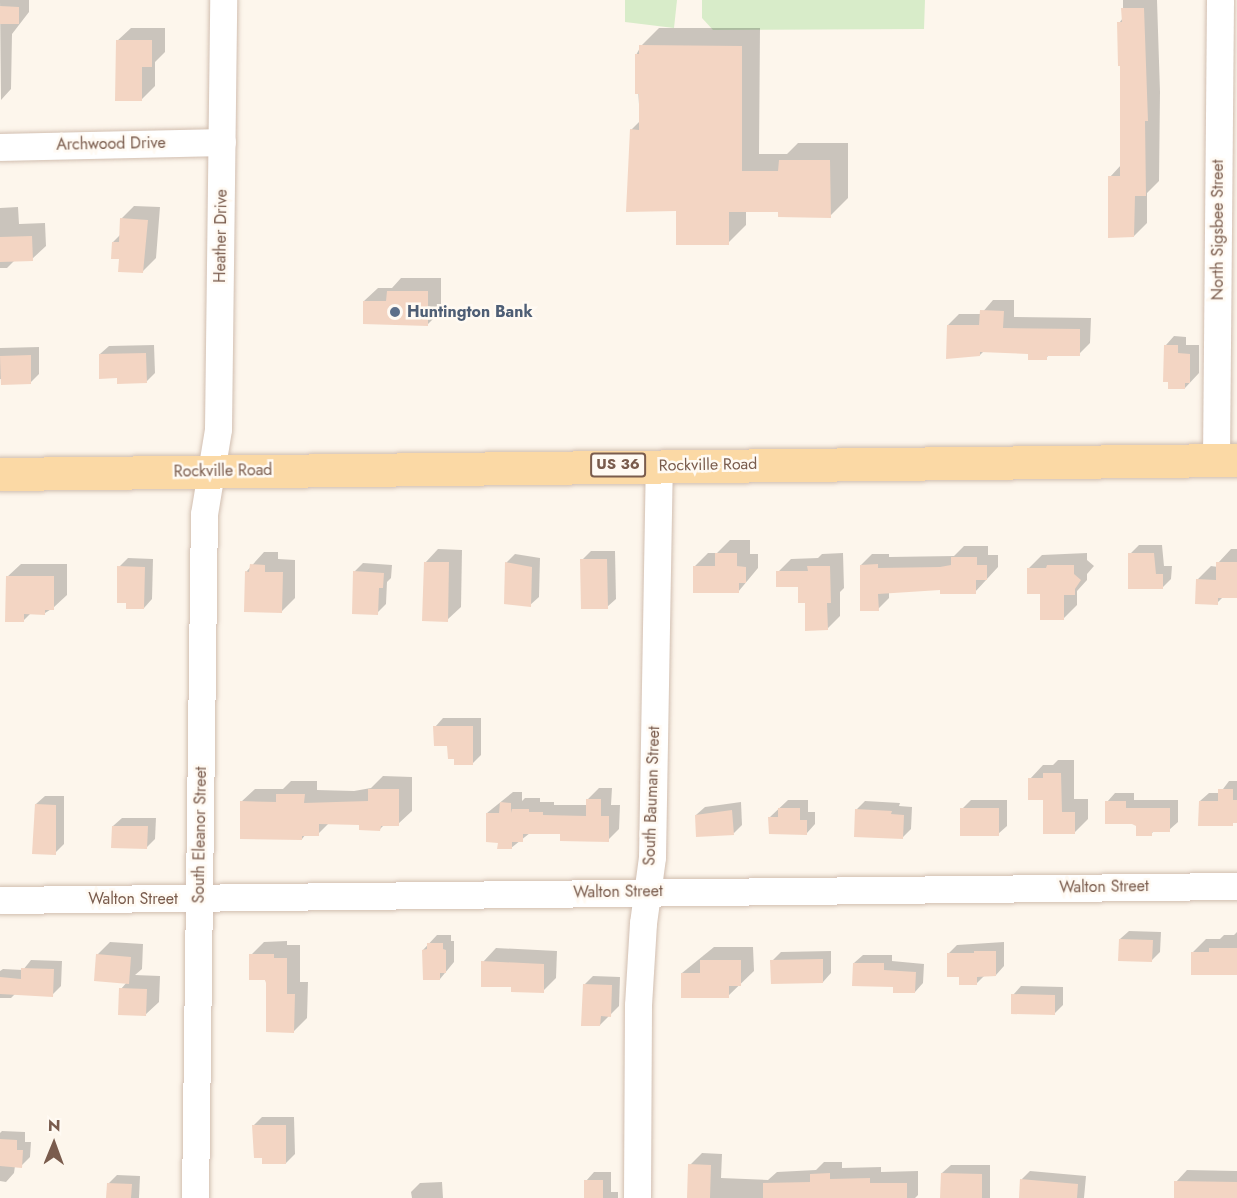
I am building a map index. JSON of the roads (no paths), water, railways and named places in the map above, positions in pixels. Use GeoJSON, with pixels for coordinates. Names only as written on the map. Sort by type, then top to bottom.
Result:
{"type":"FeatureCollection","features":[{"type":"Feature","properties":{"kind":"main road","name":"Rockville Road"},"geometry":{"type":"LineString","coordinates":[[0,474],[1227,460]]}},
{"type":"Feature","properties":{"kind":"street","name":"Heather Drive"},"geometry":{"type":"LineString","coordinates":[[210,472],[218,440],[223,0]]}},
{"type":"Feature","properties":{"kind":"street","name":"North Sigsbee Street"},"geometry":{"type":"LineString","coordinates":[[1220,0],[1227,460]]}},
{"type":"Feature","properties":{"kind":"street","name":"Archwood Drive"},"geometry":{"type":"LineString","coordinates":[[0,147],[222,142]]}},
{"type":"Feature","properties":{"kind":"street","name":"South Bauman Street"},"geometry":{"type":"LineString","coordinates":[[637,1198],[638,1005],[652,857],[659,465]]}},
{"type":"Feature","properties":{"kind":"street","name":"South Eleanor Street"},"geometry":{"type":"LineString","coordinates":[[195,1198],[204,514],[210,472]]}},
{"type":"Feature","properties":{"kind":"street","name":"Walton Street"},"geometry":{"type":"LineString","coordinates":[[0,900],[1237,886]]}},
{"type":"Feature","properties":{"kind":"place","name":"Huntington Bank"},"geometry":{"type":"Point","coordinates":[395,312]}}]}
